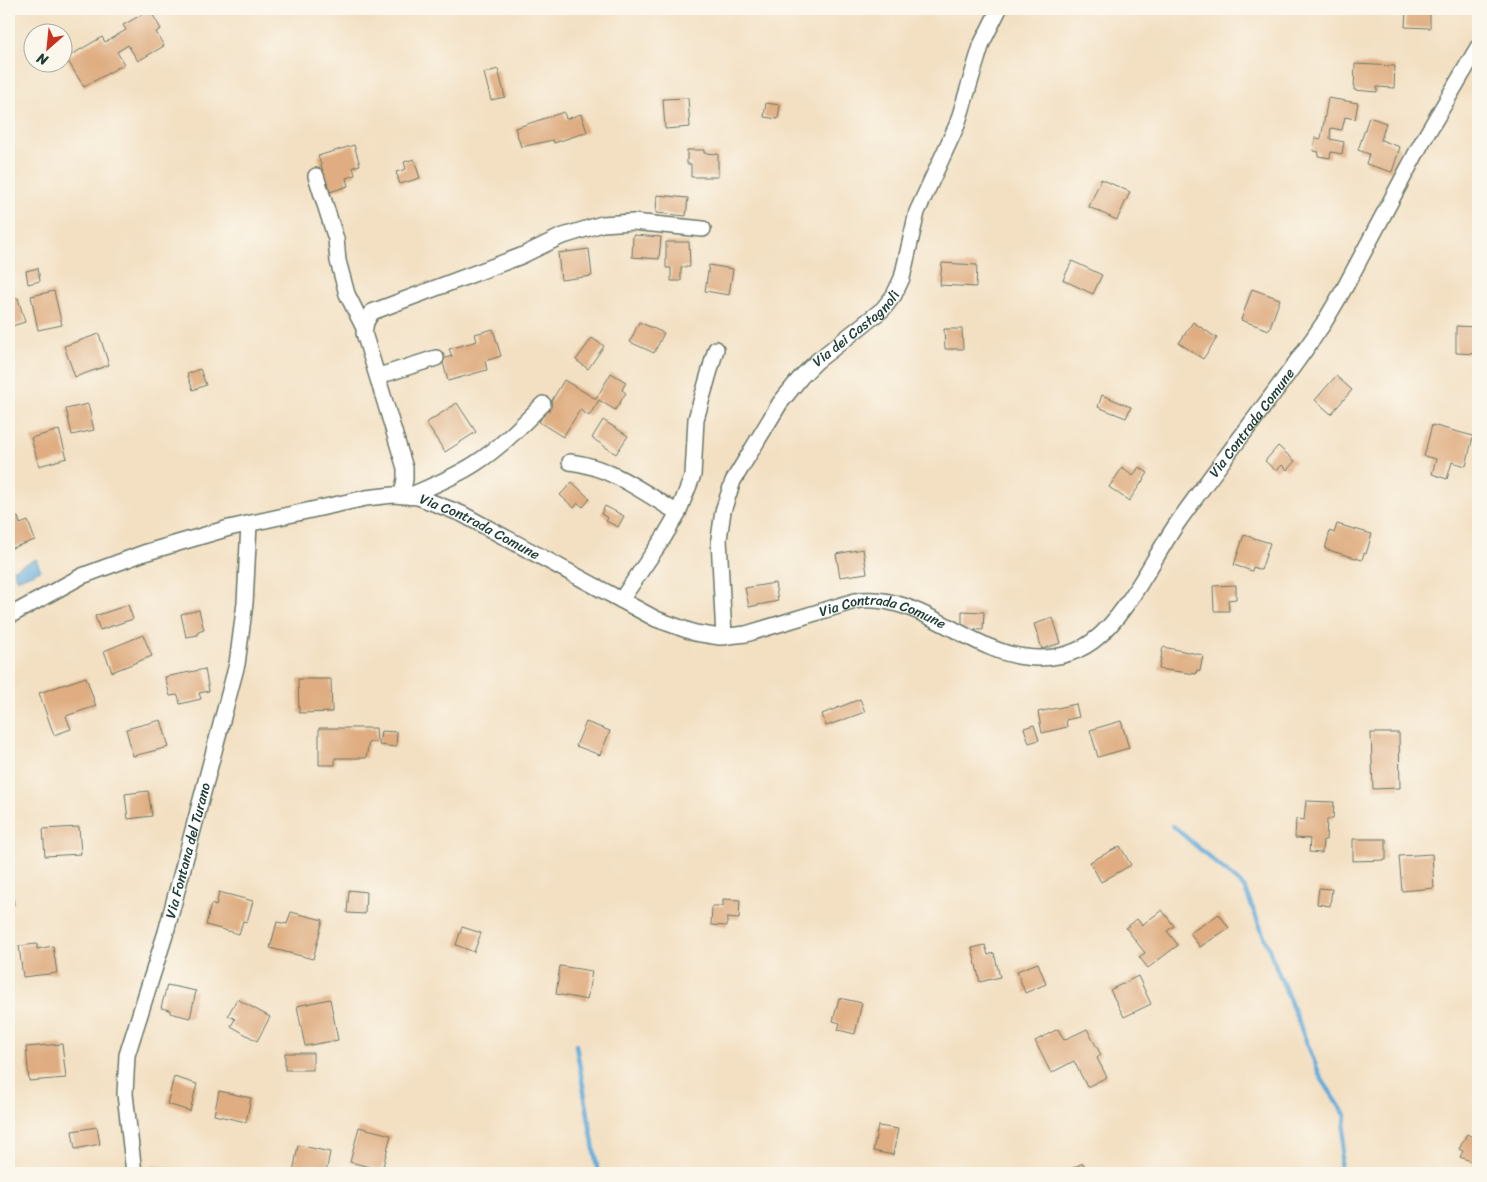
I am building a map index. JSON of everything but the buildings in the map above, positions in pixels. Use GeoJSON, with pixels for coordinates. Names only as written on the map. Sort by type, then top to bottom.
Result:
{"type":"FeatureCollection","features":[{"type":"Feature","properties":{"kind":"street","name":"Via dei Castagnoli"},"geometry":{"type":"LineString","coordinates":[[724,637],[719,539],[723,511],[733,481],[761,434],[800,377],[817,361],[884,309],[894,295],[902,278],[917,212],[957,125],[982,43],[999,9]]}},
{"type":"Feature","properties":{"kind":"street","name":"Via Contrada Comune"},"geometry":{"type":"LineString","coordinates":[[9,616],[70,582],[106,566],[204,534],[366,498],[405,495],[432,501],[462,514],[674,627],[704,635],[724,637],[756,632],[855,601],[870,599],[884,601],[911,610],[999,650],[1019,656],[1038,658],[1075,652],[1092,642],[1121,610],[1178,523],[1325,321],[1425,137],[1478,46]]}},
{"type":"Feature","properties":{"kind":"street"},"geometry":{"type":"LineString","coordinates":[[316,176],[336,239],[338,261],[351,306],[364,328],[405,468],[405,495],[449,479],[482,459],[543,404]]}},
{"type":"Feature","properties":{"kind":"street"},"geometry":{"type":"LineString","coordinates":[[364,328],[369,316],[376,309],[602,224],[632,222],[704,229]]}},
{"type":"Feature","properties":{"kind":"street"},"geometry":{"type":"LineString","coordinates":[[621,600],[678,513],[692,475],[696,418],[716,349]]}},
{"type":"Feature","properties":{"kind":"street"},"geometry":{"type":"LineString","coordinates":[[379,376],[436,358]]}},
{"type":"Feature","properties":{"kind":"street"},"geometry":{"type":"LineString","coordinates":[[570,462],[586,464],[608,471],[678,513]]}},
{"type":"Feature","properties":{"kind":"street","name":"Via Fontana del Turano"},"geometry":{"type":"LineString","coordinates":[[134,1173],[125,1094],[127,1055],[170,920],[237,664],[245,609],[249,524]]}},
{"type":"Feature","properties":{"kind":"water"},"geometry":{"type":"Polygon","coordinates":[[[36,559],[41,570],[17,580],[13,569],[36,559]]]}},
{"type":"Feature","properties":{"kind":"waterway"},"geometry":{"type":"LineString","coordinates":[[1173,826],[1244,887],[1321,1078],[1346,1116],[1339,1173]]}},
{"type":"Feature","properties":{"kind":"waterway"},"geometry":{"type":"LineString","coordinates":[[576,1045],[598,1173]]}}]}
